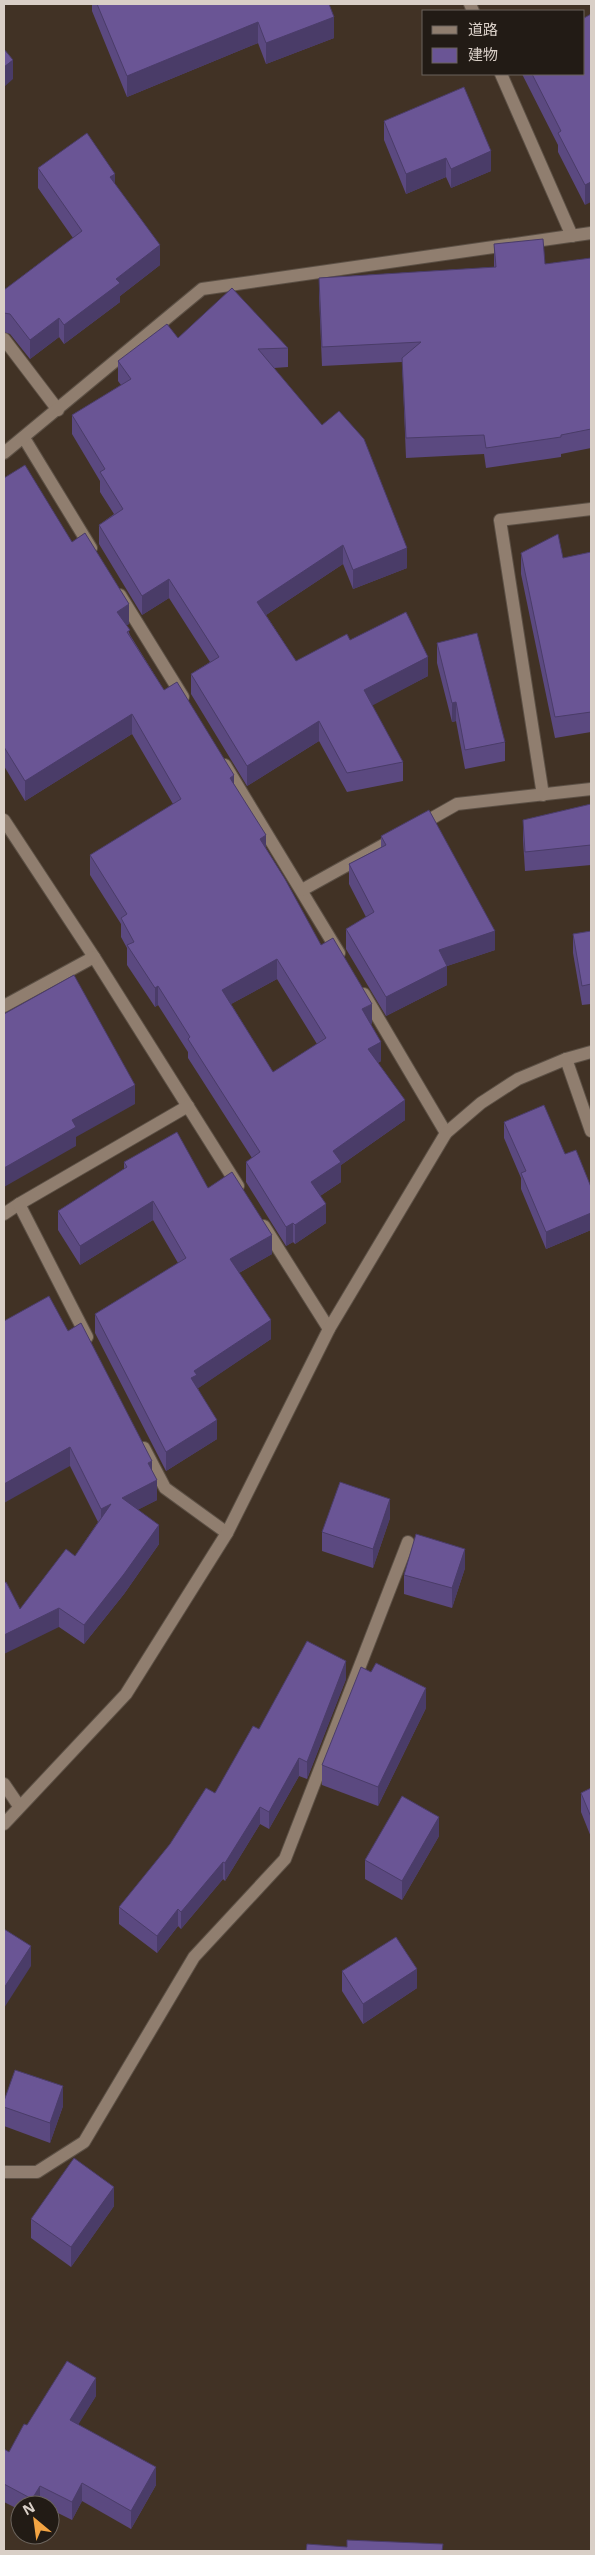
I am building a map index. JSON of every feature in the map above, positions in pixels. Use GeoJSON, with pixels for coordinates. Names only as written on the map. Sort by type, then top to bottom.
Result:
{"type":"FeatureCollection","features":[{"type":"Feature","properties":{"kind":"street"},"geometry":{"type":"LineString","coordinates":[[501,75],[572,236]]}},
{"type":"Feature","properties":{"kind":"street"},"geometry":{"type":"LineString","coordinates":[[4,453],[202,289],[591,233]]}},
{"type":"Feature","properties":{"kind":"street"},"geometry":{"type":"LineString","coordinates":[[4,339],[58,410]]}},
{"type":"Feature","properties":{"kind":"street"},"geometry":{"type":"LineString","coordinates":[[24,438],[96,556]]}},
{"type":"Feature","properties":{"kind":"street"},"geometry":{"type":"LineString","coordinates":[[543,795],[500,520],[591,510]]}},
{"type":"Feature","properties":{"kind":"street"},"geometry":{"type":"LineString","coordinates":[[111,581],[189,706]]}},
{"type":"Feature","properties":{"kind":"street"},"geometry":{"type":"LineString","coordinates":[[220,756],[347,966]]}},
{"type":"Feature","properties":{"kind":"street"},"geometry":{"type":"LineString","coordinates":[[302,890],[457,804],[591,789]]}},
{"type":"Feature","properties":{"kind":"street"},"geometry":{"type":"LineString","coordinates":[[4,820],[94,957],[245,1197]]}},
{"type":"Feature","properties":{"kind":"street"},"geometry":{"type":"LineString","coordinates":[[4,1006],[94,957]]}},
{"type":"Feature","properties":{"kind":"street"},"geometry":{"type":"LineString","coordinates":[[357,982],[446,1133]]}},
{"type":"Feature","properties":{"kind":"street"},"geometry":{"type":"LineString","coordinates":[[4,1824],[126,1694],[227,1533],[329,1329],[446,1133],[481,1103],[518,1079],[566,1059],[591,1052]]}},
{"type":"Feature","properties":{"kind":"street"},"geometry":{"type":"LineString","coordinates":[[566,1059],[591,1131]]}},
{"type":"Feature","properties":{"kind":"street"},"geometry":{"type":"LineString","coordinates":[[4,1214],[188,1106]]}},
{"type":"Feature","properties":{"kind":"street"},"geometry":{"type":"LineString","coordinates":[[19,1204],[92,1346]]}},
{"type":"Feature","properties":{"kind":"street"},"geometry":{"type":"LineString","coordinates":[[256,1213],[329,1329]]}},
{"type":"Feature","properties":{"kind":"street"},"geometry":{"type":"LineString","coordinates":[[138,1435],[165,1488],[227,1533]]}},
{"type":"Feature","properties":{"kind":"street"},"geometry":{"type":"LineString","coordinates":[[4,2172],[37,2172],[84,2142],[194,1957],[285,1859],[408,1542]]}},
{"type":"Feature","properties":{"kind":"street"},"geometry":{"type":"LineString","coordinates":[[4,1784],[19,1806]]}},
{"type":"Feature","properties":{"kind":"building"},"geometry":{"type":"Polygon","coordinates":[[[97,4],[329,4],[334,17],[266,43],[258,22],[127,76],[97,4]]]}},
{"type":"Feature","properties":{"kind":"building"},"geometry":{"type":"Polygon","coordinates":[[[591,14],[591,182],[585,185],[558,133],[561,131],[533,75],[585,75],[585,17],[591,14]]]}},
{"type":"Feature","properties":{"kind":"building"},"geometry":{"type":"Polygon","coordinates":[[[4,49],[13,60],[4,67],[4,49]]]}},
{"type":"Feature","properties":{"kind":"building"},"geometry":{"type":"Polygon","coordinates":[[[464,87],[491,151],[451,169],[446,158],[406,174],[384,121],[464,87]]]}},
{"type":"Feature","properties":{"kind":"building"},"geometry":{"type":"Polygon","coordinates":[[[87,133],[115,174],[110,177],[160,245],[116,279],[120,283],[64,325],[59,318],[30,340],[10,314],[4,313],[4,290],[82,231],[38,168],[87,133]]]}},
{"type":"Feature","properties":{"kind":"building"},"geometry":{"type":"Polygon","coordinates":[[[543,239],[545,264],[591,258],[591,429],[561,435],[561,437],[486,448],[484,435],[406,438],[402,358],[421,342],[322,347],[319,278],[496,267],[494,244],[543,239]]]}},
{"type":"Feature","properties":{"kind":"building"},"geometry":{"type":"Polygon","coordinates":[[[232,288],[288,348],[258,349],[322,425],[339,411],[364,439],[407,548],[353,570],[343,545],[257,602],[296,661],[347,634],[350,640],[406,612],[428,657],[364,690],[403,762],[347,773],[319,721],[247,766],[191,674],[219,657],[169,579],[142,596],[99,525],[123,509],[100,472],[105,469],[72,415],[131,379],[118,361],[167,324],[178,338],[232,288]]]}},
{"type":"Feature","properties":{"kind":"building"},"geometry":{"type":"Polygon","coordinates":[[[25,465],[72,542],[85,533],[129,604],[117,612],[130,630],[127,632],[164,690],[177,682],[234,775],[230,778],[266,835],[260,839],[285,879],[321,945],[333,938],[372,1004],[362,1009],[381,1042],[368,1049],[405,1100],[333,1151],[341,1162],[311,1182],[326,1204],[295,1225],[293,1223],[286,1227],[246,1162],[260,1152],[188,1039],[190,1037],[158,986],[155,988],[127,945],[134,942],[121,918],[127,914],[90,855],[181,799],[132,714],[25,781],[4,747],[4,478],[25,465]],[[277,959],[222,990],[273,1072],[326,1038],[277,959]]]}},
{"type":"Feature","properties":{"kind":"building"},"geometry":{"type":"Polygon","coordinates":[[[558,534],[563,558],[591,552],[591,712],[555,717],[521,553],[558,534]]]}},
{"type":"Feature","properties":{"kind":"building"},"geometry":{"type":"Polygon","coordinates":[[[477,633],[505,742],[465,750],[456,702],[452,703],[437,643],[477,633]]]}},
{"type":"Feature","properties":{"kind":"building"},"geometry":{"type":"Polygon","coordinates":[[[591,804],[591,845],[525,852],[523,820],[591,804]]]}},
{"type":"Feature","properties":{"kind":"building"},"geometry":{"type":"Polygon","coordinates":[[[429,810],[495,931],[439,950],[447,966],[386,997],[346,929],[374,912],[349,864],[386,845],[381,836],[429,810]]]}},
{"type":"Feature","properties":{"kind":"building"},"geometry":{"type":"Polygon","coordinates":[[[591,931],[591,984],[582,986],[573,934],[591,931]]]}},
{"type":"Feature","properties":{"kind":"building"},"geometry":{"type":"Polygon","coordinates":[[[74,975],[135,1085],[72,1120],[76,1127],[4,1168],[4,1014],[74,975]]]}},
{"type":"Feature","properties":{"kind":"building"},"geometry":{"type":"Polygon","coordinates":[[[544,1105],[565,1154],[576,1150],[591,1187],[591,1213],[546,1232],[521,1173],[526,1171],[504,1122],[544,1105]]]}},
{"type":"Feature","properties":{"kind":"building"},"geometry":{"type":"Polygon","coordinates":[[[177,1132],[208,1188],[232,1172],[272,1235],[230,1259],[271,1320],[194,1371],[197,1375],[191,1378],[217,1420],[166,1452],[95,1314],[186,1258],[153,1201],[80,1246],[58,1211],[127,1167],[124,1162],[177,1132]]]}},
{"type":"Feature","properties":{"kind":"building"},"geometry":{"type":"Polygon","coordinates":[[[49,1296],[68,1331],[81,1323],[152,1461],[148,1463],[157,1480],[122,1498],[159,1525],[84,1625],[59,1608],[4,1635],[4,1583],[6,1582],[20,1609],[66,1549],[75,1556],[111,1504],[101,1509],[70,1447],[4,1484],[4,1321],[49,1296]]]}},
{"type":"Feature","properties":{"kind":"building"},"geometry":{"type":"Polygon","coordinates":[[[340,1482],[390,1499],[373,1549],[322,1532],[340,1482]]]}},
{"type":"Feature","properties":{"kind":"building"},"geometry":{"type":"Polygon","coordinates":[[[416,1534],[465,1549],[452,1588],[404,1575],[416,1534]]]}},
{"type":"Feature","properties":{"kind":"building"},"geometry":{"type":"Polygon","coordinates":[[[307,1641],[346,1661],[307,1762],[299,1758],[269,1812],[260,1807],[225,1863],[223,1862],[181,1912],[178,1909],[157,1936],[119,1907],[170,1844],[206,1788],[215,1793],[253,1726],[259,1729],[307,1641]]]}},
{"type":"Feature","properties":{"kind":"building"},"geometry":{"type":"Polygon","coordinates":[[[376,1663],[426,1688],[378,1787],[322,1765],[361,1667],[371,1672],[376,1663]]]}},
{"type":"Feature","properties":{"kind":"building"},"geometry":{"type":"Polygon","coordinates":[[[591,1788],[591,1817],[581,1793],[591,1788]]]}},
{"type":"Feature","properties":{"kind":"building"},"geometry":{"type":"Polygon","coordinates":[[[402,1796],[439,1817],[402,1881],[365,1860],[402,1796]]]}},
{"type":"Feature","properties":{"kind":"building"},"geometry":{"type":"Polygon","coordinates":[[[4,1929],[31,1946],[4,1988],[4,1929]]]}},
{"type":"Feature","properties":{"kind":"building"},"geometry":{"type":"Polygon","coordinates":[[[396,1937],[417,1969],[363,2004],[342,1971],[396,1937]]]}},
{"type":"Feature","properties":{"kind":"building"},"geometry":{"type":"Polygon","coordinates":[[[15,2070],[63,2086],[50,2123],[4,2107],[4,2101],[15,2070]]]}},
{"type":"Feature","properties":{"kind":"building"},"geometry":{"type":"Polygon","coordinates":[[[74,2158],[114,2187],[71,2247],[31,2219],[74,2158]]]}},
{"type":"Feature","properties":{"kind":"building"},"geometry":{"type":"Polygon","coordinates":[[[67,2361],[96,2378],[70,2420],[156,2467],[131,2511],[82,2483],[72,2502],[40,2486],[34,2495],[25,2495],[4,2484],[4,2449],[9,2452],[24,2424],[27,2425],[67,2361]]]}},
{"type":"Feature","properties":{"kind":"building"},"geometry":{"type":"Polygon","coordinates":[[[347,2540],[443,2544],[442,2551],[306,2551],[307,2544],[347,2547],[347,2540]]]}}]}
